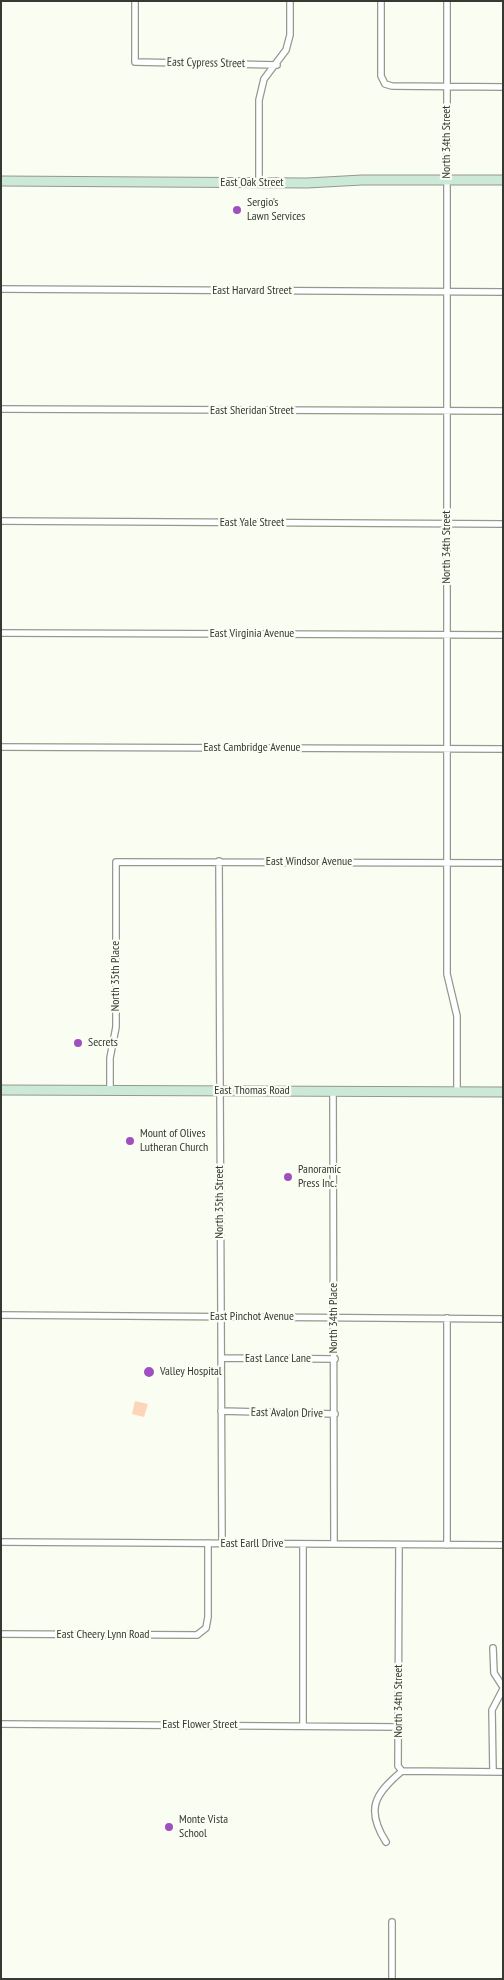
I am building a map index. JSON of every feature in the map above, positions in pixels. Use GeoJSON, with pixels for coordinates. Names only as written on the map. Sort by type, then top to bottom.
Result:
{"type":"FeatureCollection","features":[{"type":"Feature","properties":{"kind":"main road","name":"East Oak Street"},"geometry":{"type":"LineString","coordinates":[[1,181],[259,183],[503,180]]}},
{"type":"Feature","properties":{"kind":"main road","name":"East Thomas Road"},"geometry":{"type":"LineString","coordinates":[[1,1090],[503,1092]]}},
{"type":"Feature","properties":{"kind":"street","name":"East Cypress Street"},"geometry":{"type":"LineString","coordinates":[[136,1],[135,62],[277,65]]}},
{"type":"Feature","properties":{"kind":"street"},"geometry":{"type":"LineString","coordinates":[[259,183],[259,100],[264,79],[277,65],[286,50],[290,35],[290,1]]}},
{"type":"Feature","properties":{"kind":"street"},"geometry":{"type":"LineString","coordinates":[[382,1],[381,76],[385,84],[392,86],[503,87]]}},
{"type":"Feature","properties":{"kind":"street","name":"North 34th Street"},"geometry":{"type":"LineString","coordinates":[[447,1],[447,980],[456,1016],[457,1092]]}},
{"type":"Feature","properties":{"kind":"street","name":"East Harvard Street"},"geometry":{"type":"LineString","coordinates":[[1,290],[503,292]]}},
{"type":"Feature","properties":{"kind":"street","name":"East Sheridan Street"},"geometry":{"type":"LineString","coordinates":[[1,409],[503,411]]}},
{"type":"Feature","properties":{"kind":"street","name":"East Yale Street"},"geometry":{"type":"LineString","coordinates":[[1,521],[503,524]]}},
{"type":"Feature","properties":{"kind":"street","name":"East Virginia Avenue"},"geometry":{"type":"LineString","coordinates":[[1,633],[503,635]]}},
{"type":"Feature","properties":{"kind":"street","name":"East Cambridge Avenue"},"geometry":{"type":"LineString","coordinates":[[1,747],[503,749]]}},
{"type":"Feature","properties":{"kind":"street","name":"North 35th Street"},"geometry":{"type":"LineString","coordinates":[[219,861],[222,1543]]}},
{"type":"Feature","properties":{"kind":"street","name":"East Windsor Avenue"},"geometry":{"type":"LineString","coordinates":[[116,862],[503,862]]}},
{"type":"Feature","properties":{"kind":"street","name":"North 35th Place"},"geometry":{"type":"LineString","coordinates":[[110,1090],[110,1058],[116,1027],[116,862]]}},
{"type":"Feature","properties":{"kind":"street","name":"North 34th Place"},"geometry":{"type":"LineString","coordinates":[[334,1091],[334,1544]]}},
{"type":"Feature","properties":{"kind":"street","name":"East Pinchot Avenue"},"geometry":{"type":"LineString","coordinates":[[1,1315],[503,1318]]}},
{"type":"Feature","properties":{"kind":"street"},"geometry":{"type":"LineString","coordinates":[[447,1318],[447,1545]]}},
{"type":"Feature","properties":{"kind":"street","name":"East Lance Lane"},"geometry":{"type":"LineString","coordinates":[[221,1358],[335,1359]]}},
{"type":"Feature","properties":{"kind":"street","name":"East Avalon Drive"},"geometry":{"type":"LineString","coordinates":[[221,1413],[335,1414]]}},
{"type":"Feature","properties":{"kind":"street","name":"East Earll Drive"},"geometry":{"type":"LineString","coordinates":[[1,1542],[503,1545]]}},
{"type":"Feature","properties":{"kind":"street","name":"East Cheery Lynn Road"},"geometry":{"type":"LineString","coordinates":[[1,1634],[197,1635],[204,1630],[208,1617],[208,1543]]}},
{"type":"Feature","properties":{"kind":"street"},"geometry":{"type":"LineString","coordinates":[[303,1544],[303,1726]]}},
{"type":"Feature","properties":{"kind":"street","name":"North 34th Street"},"geometry":{"type":"LineString","coordinates":[[398,1545],[398,1766],[402,1771]]}},
{"type":"Feature","properties":{"kind":"street"},"geometry":{"type":"LineString","coordinates":[[493,1648],[494,1673],[503,1688],[492,1710],[493,1772]]}},
{"type":"Feature","properties":{"kind":"street","name":"East Flower Street"},"geometry":{"type":"LineString","coordinates":[[1,1724],[399,1726]]}},
{"type":"Feature","properties":{"kind":"street"},"geometry":{"type":"LineString","coordinates":[[386,1842],[376,1826],[374,1809],[380,1792],[402,1771],[503,1772]]}},
{"type":"Feature","properties":{"kind":"street"},"geometry":{"type":"LineString","coordinates":[[392,1922],[392,1979]]}},
{"type":"Feature","properties":{"kind":"shaded area"},"geometry":{"type":"Polygon","coordinates":[[[135,1401],[148,1404],[144,1417],[132,1414],[135,1401]]]}},
{"type":"Feature","properties":{"kind":"place","name":"Sergio's Lawn Services"},"geometry":{"type":"Point","coordinates":[237,210]}},
{"type":"Feature","properties":{"kind":"place","name":"Secrets"},"geometry":{"type":"Point","coordinates":[78,1043]}},
{"type":"Feature","properties":{"kind":"place","name":"Mount of Olives Lutheran Church"},"geometry":{"type":"Point","coordinates":[130,1141]}},
{"type":"Feature","properties":{"kind":"place","name":"Panoramic Press Inc."},"geometry":{"type":"Point","coordinates":[288,1177]}},
{"type":"Feature","properties":{"kind":"place","name":"Valley Hospital"},"geometry":{"type":"Point","coordinates":[149,1372]}},
{"type":"Feature","properties":{"kind":"place","name":"Monte Vista School"},"geometry":{"type":"Point","coordinates":[169,1827]}}]}
